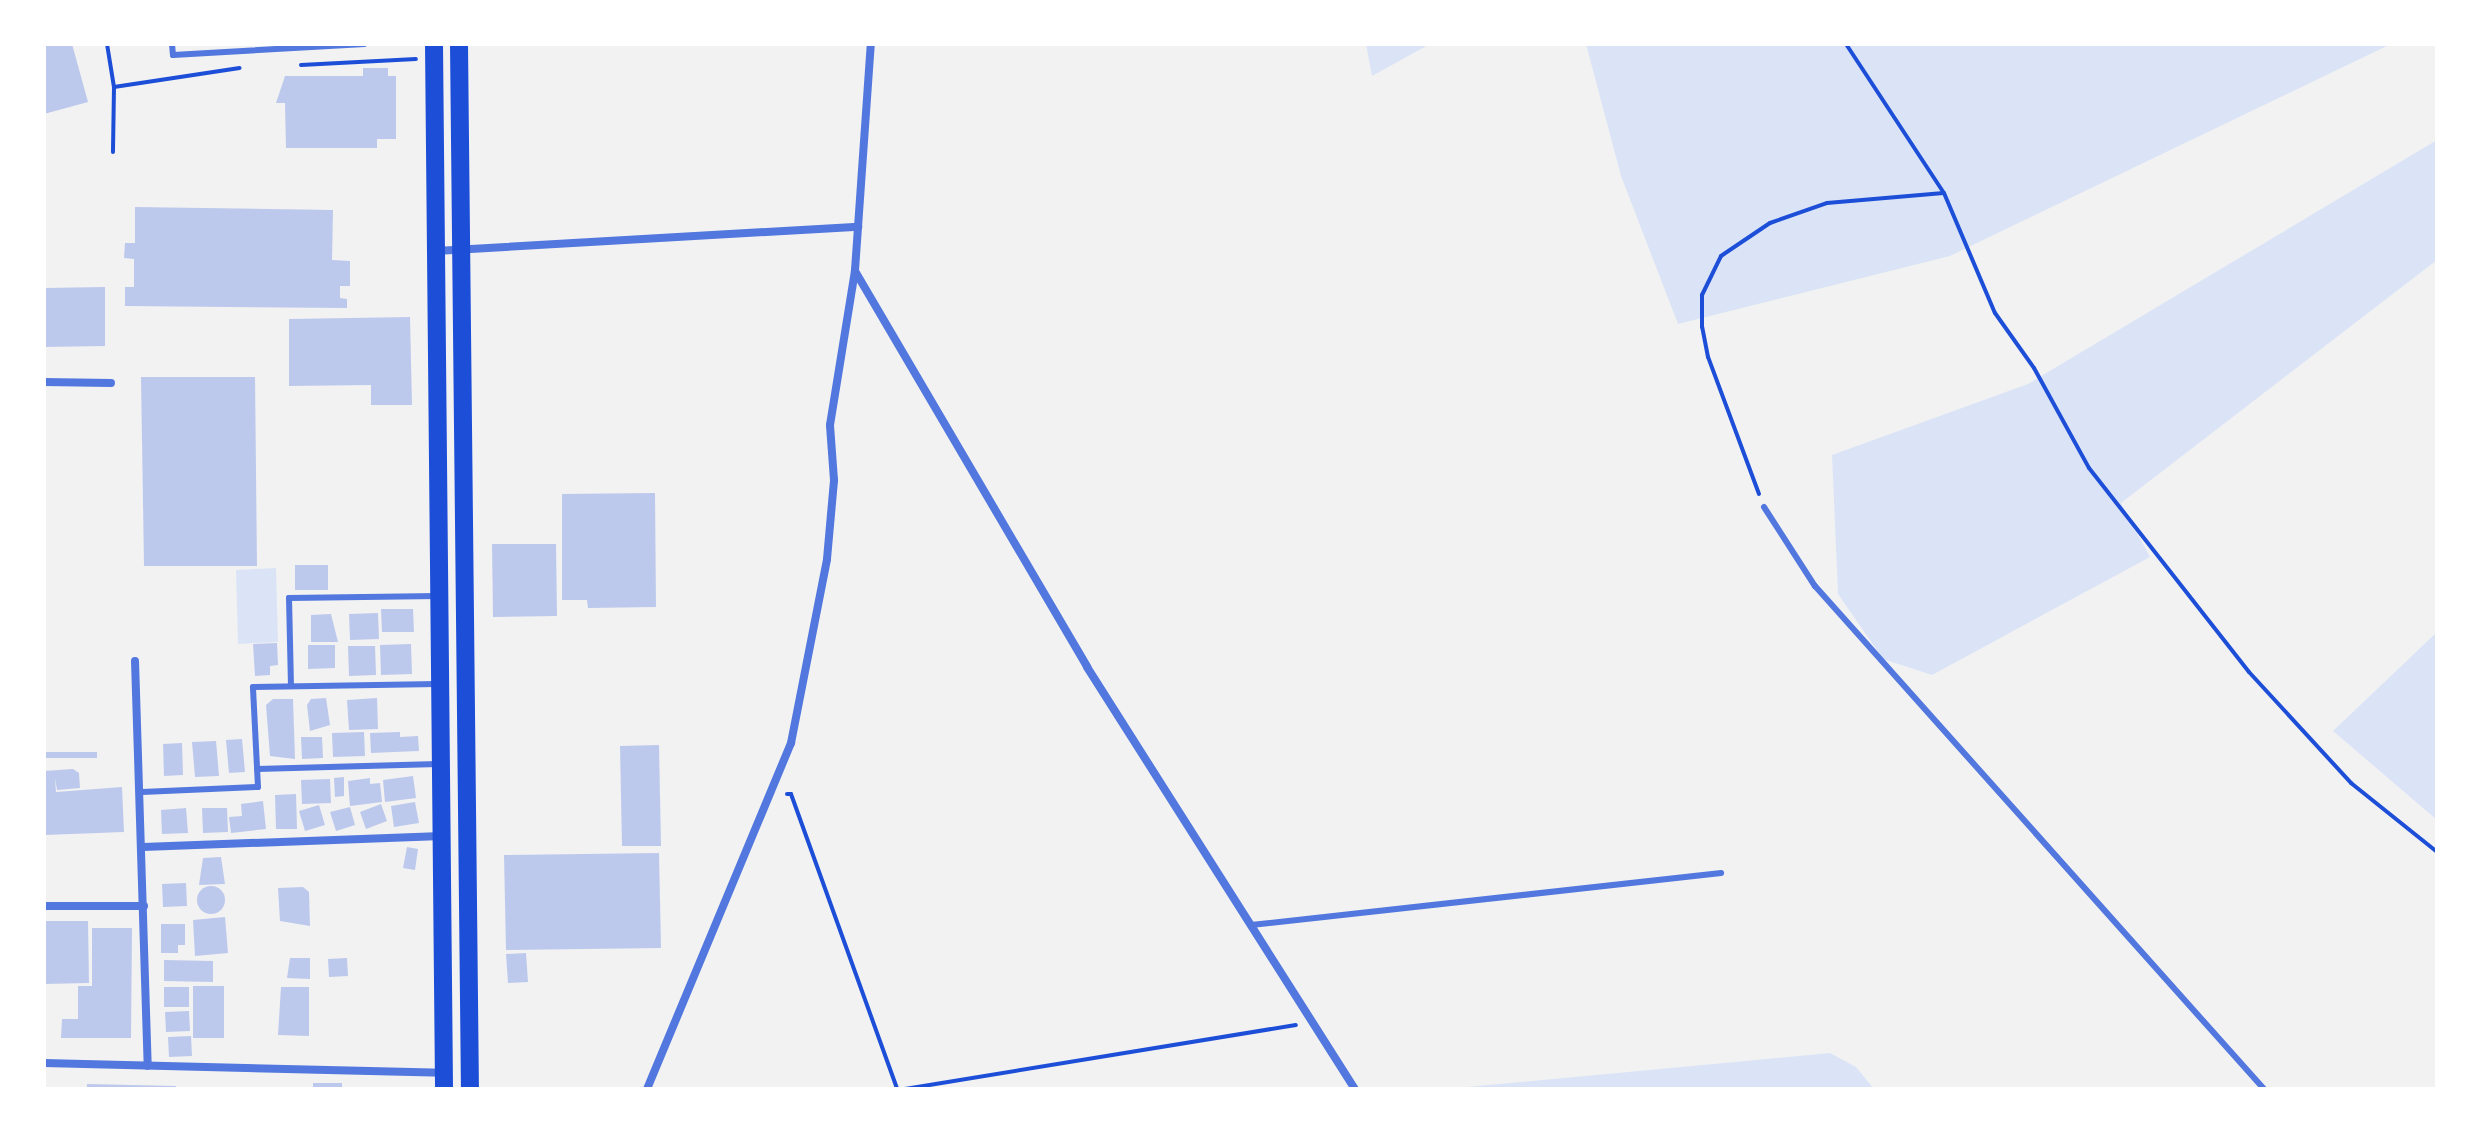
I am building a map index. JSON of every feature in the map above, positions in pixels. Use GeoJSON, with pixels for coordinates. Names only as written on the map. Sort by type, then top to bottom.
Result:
{"type":"FeatureCollection","features":[{"type":"Feature","properties":{"kind":"main road"},"geometry":{"type":"LineString","coordinates":[[459,44],[470,1089]]}},
{"type":"Feature","properties":{"kind":"main road"},"geometry":{"type":"LineString","coordinates":[[434,51],[444,1081]]}},
{"type":"Feature","properties":{"kind":"street"},"geometry":{"type":"LineString","coordinates":[[647,1089],[774,794],[791,743],[827,559],[834,480],[830,425],[855,270],[871,44]]}},
{"type":"Feature","properties":{"kind":"street"},"geometry":{"type":"LineString","coordinates":[[435,251],[858,227]]}},
{"type":"Feature","properties":{"kind":"street"},"geometry":{"type":"LineString","coordinates":[[855,270],[1087,667],[1355,1089]]}},
{"type":"Feature","properties":{"kind":"street"},"geometry":{"type":"LineString","coordinates":[[44,382],[111,383]]}},
{"type":"Feature","properties":{"kind":"street"},"geometry":{"type":"LineString","coordinates":[[135,661],[142,792],[148,1066]]}},
{"type":"Feature","properties":{"kind":"street"},"geometry":{"type":"LineString","coordinates":[[143,847],[444,836]]}},
{"type":"Feature","properties":{"kind":"street"},"geometry":{"type":"LineString","coordinates":[[44,906],[144,906]]}},
{"type":"Feature","properties":{"kind":"street"},"geometry":{"type":"LineString","coordinates":[[44,1063],[444,1081]]}},
{"type":"Feature","properties":{"kind":"lane"},"geometry":{"type":"LineString","coordinates":[[172,44],[173,55],[365,44]]}},
{"type":"Feature","properties":{"kind":"lane"},"geometry":{"type":"LineString","coordinates":[[1764,507],[1815,586],[2264,1089]]}},
{"type":"Feature","properties":{"kind":"lane"},"geometry":{"type":"LineString","coordinates":[[291,686],[289,598],[440,596]]}},
{"type":"Feature","properties":{"kind":"lane"},"geometry":{"type":"LineString","coordinates":[[142,792],[258,787],[253,687],[441,684]]}},
{"type":"Feature","properties":{"kind":"lane"},"geometry":{"type":"LineString","coordinates":[[257,769],[442,764]]}},
{"type":"Feature","properties":{"kind":"lane"},"geometry":{"type":"LineString","coordinates":[[1251,925],[1721,873]]}},
{"type":"Feature","properties":{"kind":"path"},"geometry":{"type":"LineString","coordinates":[[107,44],[114,87],[113,152]]}},
{"type":"Feature","properties":{"kind":"path"},"geometry":{"type":"LineString","coordinates":[[1846,44],[1944,193],[1995,313],[2034,368],[2089,468],[2170,576],[2351,783],[2437,852]]}},
{"type":"Feature","properties":{"kind":"path"},"geometry":{"type":"LineString","coordinates":[[296,65],[434,51]]}},
{"type":"Feature","properties":{"kind":"path"},"geometry":{"type":"LineString","coordinates":[[114,87],[252,67]]}},
{"type":"Feature","properties":{"kind":"path"},"geometry":{"type":"LineString","coordinates":[[1764,507],[1734,433],[1702,327],[1702,295],[1721,256],[1770,223],[1827,203],[1891,202],[1944,193]]}},
{"type":"Feature","properties":{"kind":"path"},"geometry":{"type":"LineString","coordinates":[[774,794],[791,794],[897,1089]]}},
{"type":"Feature","properties":{"kind":"path"},"geometry":{"type":"LineString","coordinates":[[905,1089],[1314,1022]]}},
{"type":"Feature","properties":{"kind":"shaded area"},"geometry":{"type":"Polygon","coordinates":[[[1366,44],[1430,44],[1372,76],[1366,44]]]}},
{"type":"Feature","properties":{"kind":"shaded area"},"geometry":{"type":"Polygon","coordinates":[[[1586,44],[2391,44],[1950,256],[1678,324],[1621,176],[1586,44]]]}},
{"type":"Feature","properties":{"kind":"shaded area"},"geometry":{"type":"Polygon","coordinates":[[[2437,140],[2437,260],[2121,503],[2150,557],[1932,675],[1883,659],[1838,594],[1832,455],[2028,384],[2437,140]]]}},
{"type":"Feature","properties":{"kind":"shaded area"},"geometry":{"type":"Polygon","coordinates":[[[276,568],[278,642],[238,644],[236,570],[276,568]]]}},
{"type":"Feature","properties":{"kind":"shaded area"},"geometry":{"type":"Polygon","coordinates":[[[2437,632],[2437,820],[2333,731],[2437,632]]]}},
{"type":"Feature","properties":{"kind":"shaded area"},"geometry":{"type":"Polygon","coordinates":[[[1830,1053],[1856,1067],[1874,1089],[1446,1089],[1830,1053]]]}},
{"type":"Feature","properties":{"kind":"building"},"geometry":{"type":"Polygon","coordinates":[[[44,44],[72,44],[88,102],[44,114],[44,44]]]}},
{"type":"Feature","properties":{"kind":"building"},"geometry":{"type":"Polygon","coordinates":[[[363,68],[388,68],[388,76],[396,76],[396,139],[377,139],[377,148],[286,148],[285,103],[276,103],[285,76],[363,76],[363,68]]]}},
{"type":"Feature","properties":{"kind":"building"},"geometry":{"type":"Polygon","coordinates":[[[135,207],[333,210],[332,260],[350,261],[350,286],[340,286],[340,298],[347,299],[347,308],[125,306],[125,287],[134,287],[134,259],[124,258],[125,243],[135,243],[135,207]]]}},
{"type":"Feature","properties":{"kind":"building"},"geometry":{"type":"Polygon","coordinates":[[[105,287],[105,346],[44,347],[44,288],[105,287]]]}},
{"type":"Feature","properties":{"kind":"building"},"geometry":{"type":"Polygon","coordinates":[[[410,317],[412,405],[371,405],[371,385],[289,386],[289,319],[410,317]]]}},
{"type":"Feature","properties":{"kind":"building"},"geometry":{"type":"Polygon","coordinates":[[[141,377],[255,377],[257,566],[144,566],[141,377]]]}},
{"type":"Feature","properties":{"kind":"building"},"geometry":{"type":"Polygon","coordinates":[[[655,493],[656,607],[588,608],[587,600],[562,600],[562,494],[655,493]]]}},
{"type":"Feature","properties":{"kind":"building"},"geometry":{"type":"Polygon","coordinates":[[[492,544],[556,544],[557,616],[493,617],[492,544]]]}},
{"type":"Feature","properties":{"kind":"building"},"geometry":{"type":"Polygon","coordinates":[[[295,565],[328,565],[328,590],[295,590],[295,565]]]}},
{"type":"Feature","properties":{"kind":"building"},"geometry":{"type":"Polygon","coordinates":[[[381,609],[413,609],[414,632],[382,632],[381,609]]]}},
{"type":"Feature","properties":{"kind":"building"},"geometry":{"type":"Polygon","coordinates":[[[378,613],[379,639],[350,640],[349,614],[378,613]]]}},
{"type":"Feature","properties":{"kind":"building"},"geometry":{"type":"Polygon","coordinates":[[[331,614],[338,642],[311,642],[311,615],[331,614]]]}},
{"type":"Feature","properties":{"kind":"building"},"geometry":{"type":"Polygon","coordinates":[[[277,643],[278,665],[270,666],[270,675],[255,676],[253,644],[277,643]]]}},
{"type":"Feature","properties":{"kind":"building"},"geometry":{"type":"Polygon","coordinates":[[[411,644],[412,674],[381,675],[380,645],[411,644]]]}},
{"type":"Feature","properties":{"kind":"building"},"geometry":{"type":"Polygon","coordinates":[[[308,645],[335,645],[335,668],[308,669],[308,645]]]}},
{"type":"Feature","properties":{"kind":"building"},"geometry":{"type":"Polygon","coordinates":[[[348,646],[375,646],[376,675],[349,676],[348,646]]]}},
{"type":"Feature","properties":{"kind":"building"},"geometry":{"type":"Polygon","coordinates":[[[326,698],[330,725],[310,731],[307,705],[311,699],[326,698]]]}},
{"type":"Feature","properties":{"kind":"building"},"geometry":{"type":"Polygon","coordinates":[[[377,698],[378,729],[349,730],[347,700],[377,698]]]}},
{"type":"Feature","properties":{"kind":"building"},"geometry":{"type":"Polygon","coordinates":[[[273,699],[293,699],[295,759],[270,756],[266,705],[273,699]]]}},
{"type":"Feature","properties":{"kind":"building"},"geometry":{"type":"Polygon","coordinates":[[[364,732],[365,756],[333,757],[332,733],[364,732]]]}},
{"type":"Feature","properties":{"kind":"building"},"geometry":{"type":"Polygon","coordinates":[[[400,732],[400,737],[418,736],[419,751],[371,753],[370,733],[400,732]]]}},
{"type":"Feature","properties":{"kind":"building"},"geometry":{"type":"Polygon","coordinates":[[[301,737],[322,737],[323,758],[302,759],[301,737]]]}},
{"type":"Feature","properties":{"kind":"building"},"geometry":{"type":"Polygon","coordinates":[[[242,739],[245,772],[229,773],[226,740],[242,739]]]}},
{"type":"Feature","properties":{"kind":"building"},"geometry":{"type":"Polygon","coordinates":[[[216,741],[219,776],[195,777],[192,742],[216,741]]]}},
{"type":"Feature","properties":{"kind":"building"},"geometry":{"type":"Polygon","coordinates":[[[182,743],[183,775],[164,776],[163,744],[182,743]]]}},
{"type":"Feature","properties":{"kind":"building"},"geometry":{"type":"Polygon","coordinates":[[[659,745],[661,846],[622,846],[620,746],[659,745]]]}},
{"type":"Feature","properties":{"kind":"building"},"geometry":{"type":"Polygon","coordinates":[[[44,752],[97,752],[97,758],[44,758],[44,752]]]}},
{"type":"Feature","properties":{"kind":"building"},"geometry":{"type":"Polygon","coordinates":[[[73,769],[79,773],[80,788],[57,790],[55,778],[56,792],[122,787],[124,832],[44,835],[44,771],[73,769]]]}},
{"type":"Feature","properties":{"kind":"building"},"geometry":{"type":"Polygon","coordinates":[[[413,776],[416,798],[385,802],[383,780],[413,776]]]}},
{"type":"Feature","properties":{"kind":"building"},"geometry":{"type":"Polygon","coordinates":[[[344,777],[344,796],[335,797],[334,778],[344,777]]]}},
{"type":"Feature","properties":{"kind":"building"},"geometry":{"type":"Polygon","coordinates":[[[370,778],[370,784],[380,783],[382,802],[350,806],[348,781],[370,778]]]}},
{"type":"Feature","properties":{"kind":"building"},"geometry":{"type":"Polygon","coordinates":[[[330,779],[331,803],[302,804],[301,780],[330,779]]]}},
{"type":"Feature","properties":{"kind":"building"},"geometry":{"type":"Polygon","coordinates":[[[296,794],[297,829],[276,829],[275,795],[296,794]]]}},
{"type":"Feature","properties":{"kind":"building"},"geometry":{"type":"Polygon","coordinates":[[[263,801],[266,829],[231,833],[229,817],[242,816],[241,804],[263,801]]]}},
{"type":"Feature","properties":{"kind":"building"},"geometry":{"type":"Polygon","coordinates":[[[415,802],[419,823],[394,827],[391,806],[415,802]]]}},
{"type":"Feature","properties":{"kind":"building"},"geometry":{"type":"Polygon","coordinates":[[[381,804],[387,821],[366,829],[360,812],[381,804]]]}},
{"type":"Feature","properties":{"kind":"building"},"geometry":{"type":"Polygon","coordinates":[[[319,805],[325,825],[305,831],[299,811],[319,805]]]}},
{"type":"Feature","properties":{"kind":"building"},"geometry":{"type":"Polygon","coordinates":[[[350,807],[355,825],[336,831],[330,812],[350,807]]]}},
{"type":"Feature","properties":{"kind":"building"},"geometry":{"type":"Polygon","coordinates":[[[186,808],[188,833],[162,834],[161,810],[186,808]]]}},
{"type":"Feature","properties":{"kind":"building"},"geometry":{"type":"Polygon","coordinates":[[[202,808],[227,808],[228,832],[203,833],[202,808]]]}},
{"type":"Feature","properties":{"kind":"building"},"geometry":{"type":"Polygon","coordinates":[[[407,847],[418,849],[415,870],[403,868],[407,847]]]}},
{"type":"Feature","properties":{"kind":"building"},"geometry":{"type":"Polygon","coordinates":[[[659,853],[661,948],[506,950],[504,855],[659,853]]]}},
{"type":"Feature","properties":{"kind":"building"},"geometry":{"type":"Polygon","coordinates":[[[221,857],[225,884],[199,885],[203,858],[221,857]]]}},
{"type":"Feature","properties":{"kind":"building"},"geometry":{"type":"Polygon","coordinates":[[[186,883],[187,906],[163,907],[162,884],[186,883]]]}},
{"type":"Feature","properties":{"kind":"building"},"geometry":{"type":"Polygon","coordinates":[[[211,886],[221,890],[225,900],[221,910],[211,914],[201,910],[197,900],[201,890],[211,886]]]}},
{"type":"Feature","properties":{"kind":"building"},"geometry":{"type":"Polygon","coordinates":[[[303,887],[309,892],[310,926],[280,921],[278,888],[303,887]]]}},
{"type":"Feature","properties":{"kind":"building"},"geometry":{"type":"Polygon","coordinates":[[[225,917],[228,953],[195,956],[193,920],[225,917]]]}},
{"type":"Feature","properties":{"kind":"building"},"geometry":{"type":"Polygon","coordinates":[[[44,921],[88,921],[89,983],[44,984],[44,921]]]}},
{"type":"Feature","properties":{"kind":"building"},"geometry":{"type":"Polygon","coordinates":[[[161,924],[185,924],[185,945],[178,945],[178,953],[161,953],[161,924]]]}},
{"type":"Feature","properties":{"kind":"building"},"geometry":{"type":"Polygon","coordinates":[[[92,928],[132,928],[131,1038],[61,1038],[62,1019],[78,1019],[78,986],[92,986],[92,928]]]}},
{"type":"Feature","properties":{"kind":"building"},"geometry":{"type":"Polygon","coordinates":[[[526,953],[528,982],[508,983],[506,954],[526,953]]]}},
{"type":"Feature","properties":{"kind":"building"},"geometry":{"type":"Polygon","coordinates":[[[290,958],[310,958],[310,979],[287,978],[290,958]]]}},
{"type":"Feature","properties":{"kind":"building"},"geometry":{"type":"Polygon","coordinates":[[[347,958],[348,976],[329,977],[328,959],[347,958]]]}},
{"type":"Feature","properties":{"kind":"building"},"geometry":{"type":"Polygon","coordinates":[[[164,960],[213,961],[213,982],[164,981],[164,960]]]}},
{"type":"Feature","properties":{"kind":"building"},"geometry":{"type":"Polygon","coordinates":[[[193,986],[224,986],[224,1038],[193,1038],[193,986]]]}},
{"type":"Feature","properties":{"kind":"building"},"geometry":{"type":"Polygon","coordinates":[[[164,987],[189,987],[189,1007],[164,1007],[164,987]]]}},
{"type":"Feature","properties":{"kind":"building"},"geometry":{"type":"Polygon","coordinates":[[[281,987],[309,987],[309,1036],[278,1035],[281,987]]]}},
{"type":"Feature","properties":{"kind":"building"},"geometry":{"type":"Polygon","coordinates":[[[189,1011],[190,1031],[166,1032],[165,1012],[189,1011]]]}},
{"type":"Feature","properties":{"kind":"building"},"geometry":{"type":"Polygon","coordinates":[[[191,1036],[192,1056],[169,1057],[168,1037],[191,1036]]]}},
{"type":"Feature","properties":{"kind":"building"},"geometry":{"type":"Polygon","coordinates":[[[313,1083],[342,1083],[342,1089],[313,1089],[313,1083]]]}},
{"type":"Feature","properties":{"kind":"building"},"geometry":{"type":"Polygon","coordinates":[[[87,1084],[176,1086],[176,1089],[87,1089],[87,1084]]]}}]}
